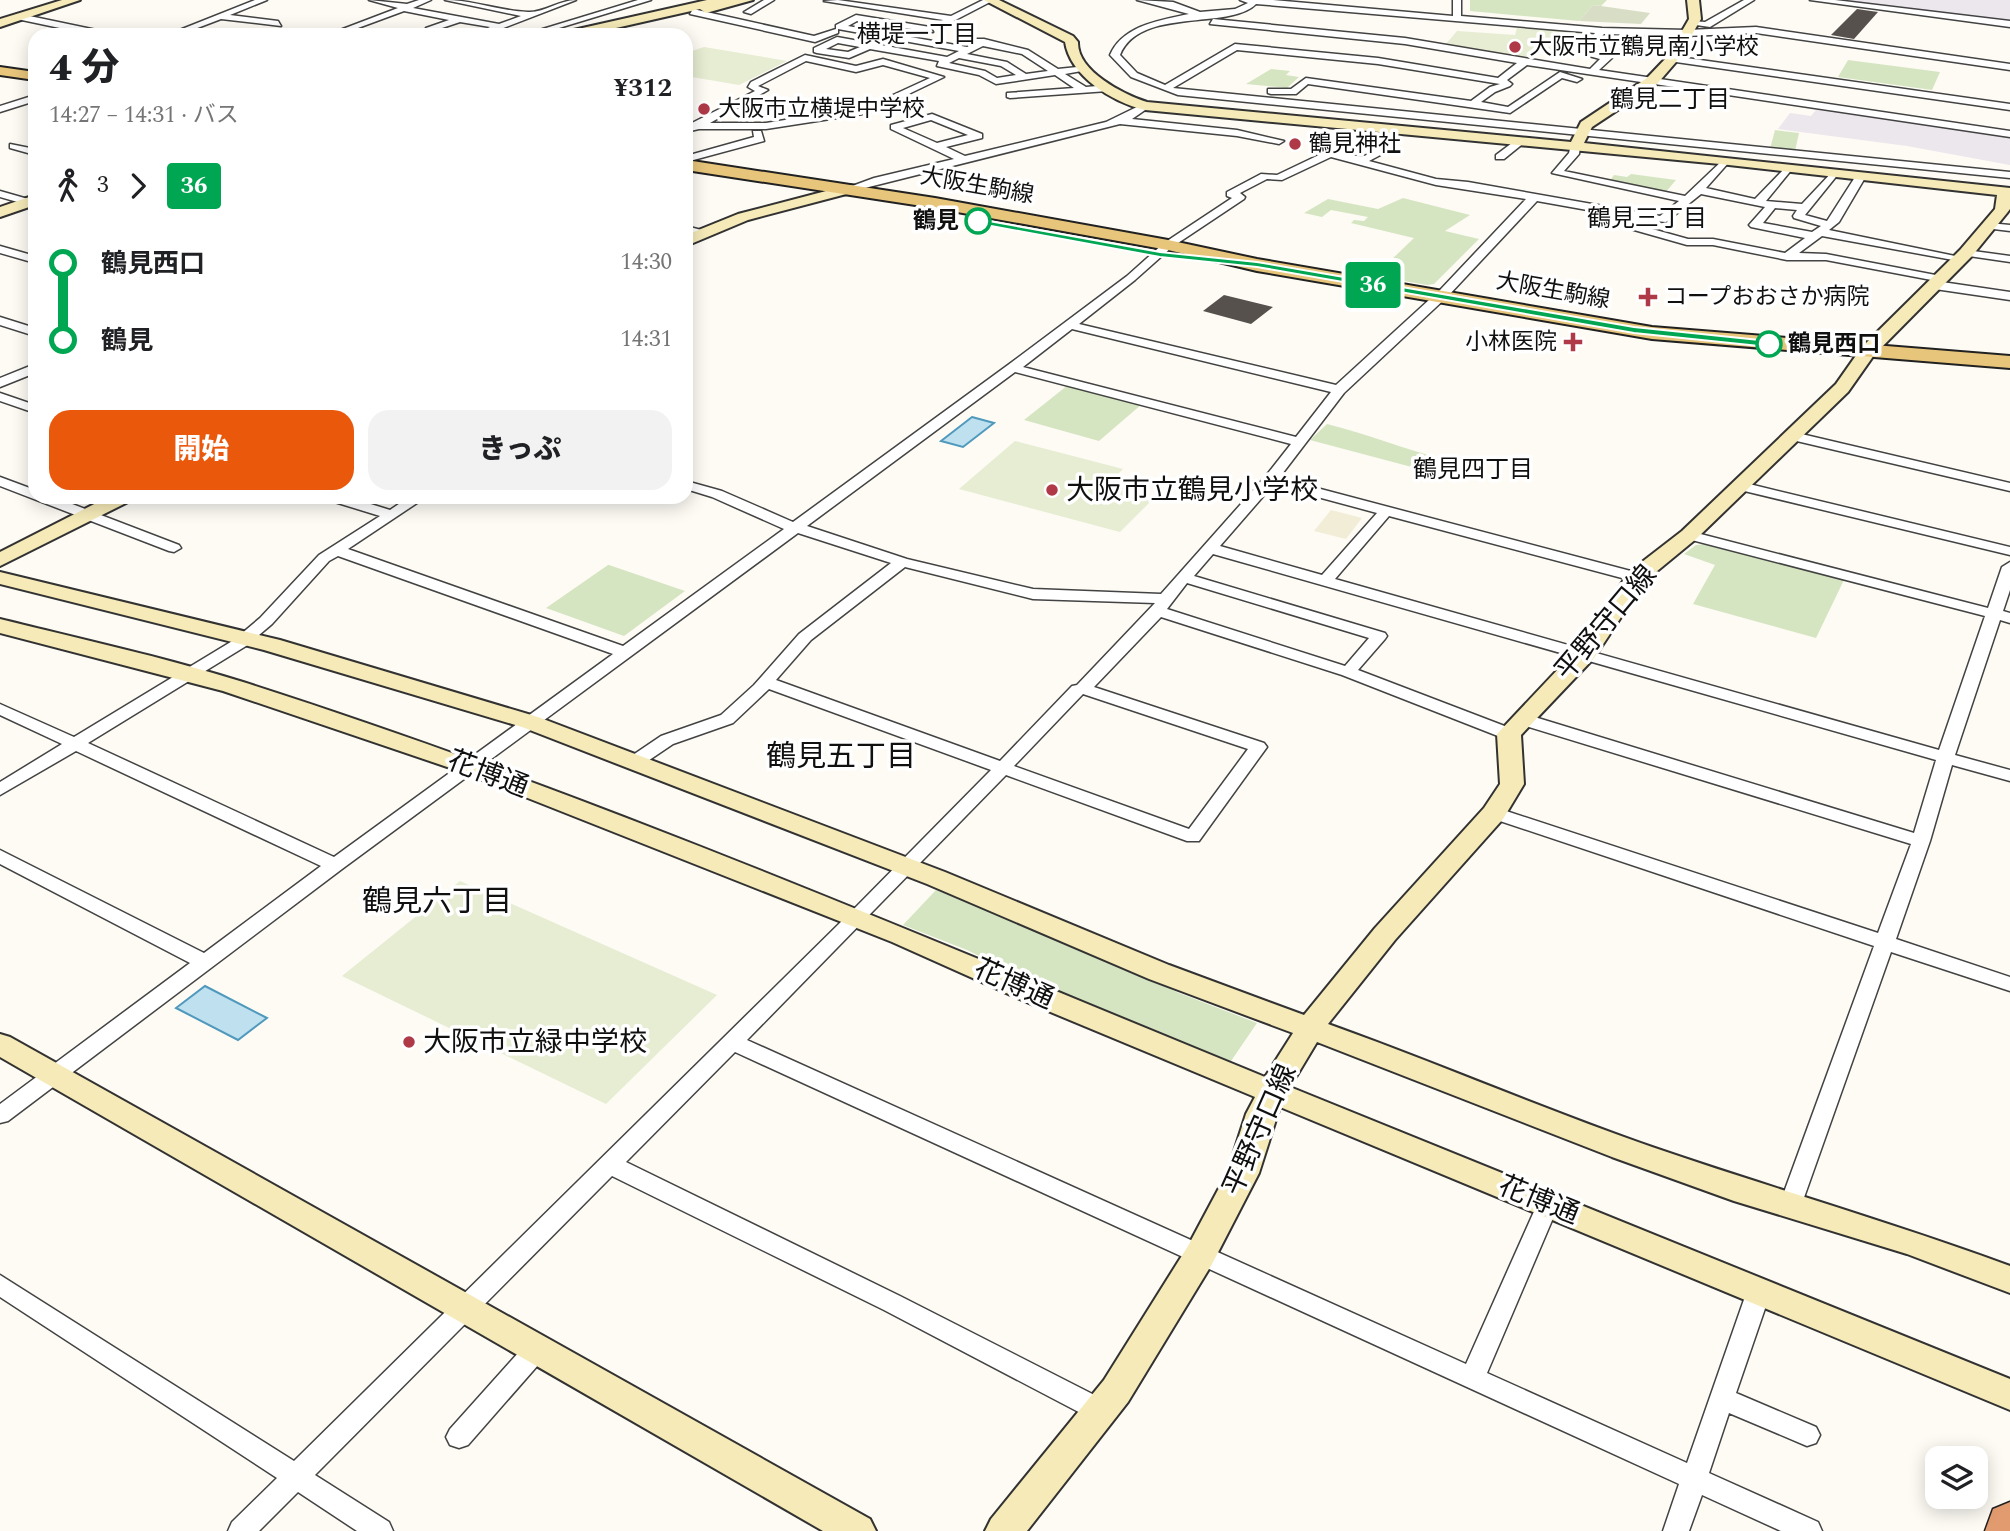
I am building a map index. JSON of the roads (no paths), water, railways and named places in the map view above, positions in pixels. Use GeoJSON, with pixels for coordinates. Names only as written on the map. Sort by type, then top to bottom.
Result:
{"type":"FeatureCollection","features":[{"type":"Feature","properties":{"kind":"highway"},"geometry":{"type":"LineString","coordinates":[[2009,1531],[2010,1524]]}},
{"type":"Feature","properties":{"kind":"main road"},"geometry":{"type":"LineString","coordinates":[[0,71],[28,75]]}},
{"type":"Feature","properties":{"kind":"main road"},"geometry":{"type":"LineString","coordinates":[[0,77],[28,81]]}},
{"type":"Feature","properties":{"kind":"main road","name":"大阪生駒線"},"geometry":{"type":"LineString","coordinates":[[693,166],[849,189],[1164,249]]}},
{"type":"Feature","properties":{"kind":"main road","name":"大阪生駒線"},"geometry":{"type":"LineString","coordinates":[[693,175],[1164,249],[1657,334],[2010,362]]}},
{"type":"Feature","properties":{"kind":"street"},"geometry":{"type":"LineString","coordinates":[[0,23],[74,0]]}},
{"type":"Feature","properties":{"kind":"street"},"geometry":{"type":"LineString","coordinates":[[189,28],[263,0]]}},
{"type":"Feature","properties":{"kind":"street"},"geometry":{"type":"LineString","coordinates":[[373,0],[501,27]]}},
{"type":"Feature","properties":{"kind":"street"},"geometry":{"type":"LineString","coordinates":[[350,28],[427,0]]}},
{"type":"Feature","properties":{"kind":"street"},"geometry":{"type":"LineString","coordinates":[[449,0],[534,15]]}},
{"type":"Feature","properties":{"kind":"street"},"geometry":{"type":"LineString","coordinates":[[498,28],[572,0]]}},
{"type":"Feature","properties":{"kind":"street"},"geometry":{"type":"LineString","coordinates":[[551,28],[647,0]]}},
{"type":"Feature","properties":{"kind":"street"},"geometry":{"type":"LineString","coordinates":[[619,28],[723,0]]}},
{"type":"Feature","properties":{"kind":"street"},"geometry":{"type":"LineString","coordinates":[[603,28],[672,14],[748,6],[770,0]]}},
{"type":"Feature","properties":{"kind":"street"},"geometry":{"type":"LineString","coordinates":[[865,6],[875,0]]}},
{"type":"Feature","properties":{"kind":"street"},"geometry":{"type":"LineString","coordinates":[[693,238],[743,217],[1118,121],[1136,114],[1145,106],[1108,88],[1084,68],[1072,54],[1072,42],[1069,39],[990,0],[928,31],[902,38],[882,48]]}},
{"type":"Feature","properties":{"kind":"street"},"geometry":{"type":"LineString","coordinates":[[1141,0],[1173,5],[1199,15]]}},
{"type":"Feature","properties":{"kind":"street"},"geometry":{"type":"LineString","coordinates":[[1242,0],[1602,31],[1756,30],[2010,67]]}},
{"type":"Feature","properties":{"kind":"street"},"geometry":{"type":"LineString","coordinates":[[1457,0],[1457,19]]}},
{"type":"Feature","properties":{"kind":"street"},"geometry":{"type":"LineString","coordinates":[[1688,200],[1557,173],[1574,154],[1581,132],[1592,120],[1652,81],[1672,59],[1696,10],[1693,0]]}},
{"type":"Feature","properties":{"kind":"street"},"geometry":{"type":"LineString","coordinates":[[1689,29],[1707,24],[1750,0]]}},
{"type":"Feature","properties":{"kind":"street"},"geometry":{"type":"LineString","coordinates":[[1814,0],[2010,24]]}},
{"type":"Feature","properties":{"kind":"street"},"geometry":{"type":"LineString","coordinates":[[828,1],[951,19]]}},
{"type":"Feature","properties":{"kind":"street"},"geometry":{"type":"LineString","coordinates":[[1254,1],[1241,11],[1199,15],[1139,31],[1116,47],[1115,55],[1125,70],[1150,83],[1178,92],[2010,175]]}},
{"type":"Feature","properties":{"kind":"street"},"geometry":{"type":"LineString","coordinates":[[1213,6],[1226,13]]}},
{"type":"Feature","properties":{"kind":"street"},"geometry":{"type":"LineString","coordinates":[[1258,34],[1307,7]]}},
{"type":"Feature","properties":{"kind":"street"},"geometry":{"type":"LineString","coordinates":[[693,12],[815,39],[842,28],[902,38],[1004,64],[1025,77]]}},
{"type":"Feature","properties":{"kind":"street"},"geometry":{"type":"LineString","coordinates":[[869,32],[907,13]]}},
{"type":"Feature","properties":{"kind":"street"},"geometry":{"type":"LineString","coordinates":[[220,16],[278,24]]}},
{"type":"Feature","properties":{"kind":"street"},"geometry":{"type":"LineString","coordinates":[[20,17],[75,28]]}},
{"type":"Feature","properties":{"kind":"street"},"geometry":{"type":"LineString","coordinates":[[842,28],[839,27],[856,18],[1025,52],[1083,89]]}},
{"type":"Feature","properties":{"kind":"street"},"geometry":{"type":"LineString","coordinates":[[434,28],[459,19]]}},
{"type":"Feature","properties":{"kind":"street"},"geometry":{"type":"LineString","coordinates":[[1184,19],[1405,41],[1525,62],[2010,134]]}},
{"type":"Feature","properties":{"kind":"street"},"geometry":{"type":"LineString","coordinates":[[1592,72],[1606,58],[1581,53],[1602,31]]}},
{"type":"Feature","properties":{"kind":"street"},"geometry":{"type":"LineString","coordinates":[[1166,88],[1246,41]]}},
{"type":"Feature","properties":{"kind":"street"},"geometry":{"type":"LineString","coordinates":[[1369,70],[1405,41]]}},
{"type":"Feature","properties":{"kind":"street"},"geometry":{"type":"LineString","coordinates":[[984,42],[940,64],[982,74],[996,81],[1084,68]]}},
{"type":"Feature","properties":{"kind":"street"},"geometry":{"type":"LineString","coordinates":[[869,46],[948,60]]}},
{"type":"Feature","properties":{"kind":"street"},"geometry":{"type":"LineString","coordinates":[[1235,47],[1378,61],[1556,92]]}},
{"type":"Feature","properties":{"kind":"street"},"geometry":{"type":"LineString","coordinates":[[693,127],[766,126],[869,110],[940,75],[883,62],[856,69],[804,58],[753,86],[763,90],[698,126]]}},
{"type":"Feature","properties":{"kind":"street"},"geometry":{"type":"LineString","coordinates":[[1672,59],[2010,107]]}},
{"type":"Feature","properties":{"kind":"street"},"geometry":{"type":"LineString","coordinates":[[1223,97],[1236,86],[1285,93],[1293,92],[1306,81],[1510,110],[1517,85],[1517,73],[1525,62]]}},
{"type":"Feature","properties":{"kind":"street"},"geometry":{"type":"LineString","coordinates":[[1689,86],[1707,65]]}},
{"type":"Feature","properties":{"kind":"street"},"geometry":{"type":"LineString","coordinates":[[1450,120],[1493,89],[1555,80],[1560,75],[1611,86]]}},
{"type":"Feature","properties":{"kind":"street"},"geometry":{"type":"LineString","coordinates":[[1534,76],[1555,80]]}},
{"type":"Feature","properties":{"kind":"street"},"geometry":{"type":"LineString","coordinates":[[1351,86],[1360,78]]}},
{"type":"Feature","properties":{"kind":"street"},"geometry":{"type":"LineString","coordinates":[[1010,95],[1108,88]]}},
{"type":"Feature","properties":{"kind":"street"},"geometry":{"type":"LineString","coordinates":[[0,109],[28,100]]}},
{"type":"Feature","properties":{"kind":"street"},"geometry":{"type":"LineString","coordinates":[[16,104],[28,107]]}},
{"type":"Feature","properties":{"kind":"street","name":"平野守口線"},"geometry":{"type":"LineString","coordinates":[[1004,1531],[1101,1411],[1200,1255],[1243,1173],[1261,1114],[1292,1057],[1333,996],[1464,843],[1494,813],[1512,784],[1516,726],[1586,653],[1637,577],[1689,535],[1842,388],[1868,351],[1891,326],[1963,257],[2009,196],[1724,161],[1145,106]]}},
{"type":"Feature","properties":{"kind":"street"},"geometry":{"type":"LineString","coordinates":[[939,146],[978,136],[932,117],[894,127],[967,161]]}},
{"type":"Feature","properties":{"kind":"street"},"geometry":{"type":"LineString","coordinates":[[1118,121],[1237,133],[1279,141]]}},
{"type":"Feature","properties":{"kind":"street"},"geometry":{"type":"LineString","coordinates":[[1361,161],[1384,149],[1395,130]]}},
{"type":"Feature","properties":{"kind":"street"},"geometry":{"type":"LineString","coordinates":[[693,157],[760,139],[757,133]]}},
{"type":"Feature","properties":{"kind":"street"},"geometry":{"type":"LineString","coordinates":[[1500,157],[1520,142]]}},
{"type":"Feature","properties":{"kind":"street"},"geometry":{"type":"LineString","coordinates":[[13,146],[28,150]]}},
{"type":"Feature","properties":{"kind":"street"},"geometry":{"type":"LineString","coordinates":[[0,1115],[335,865],[798,528],[1013,368],[1164,249],[1240,197],[1231,194],[1265,176],[1278,178],[1327,153],[1436,182],[1662,220],[1699,190],[1724,161]]}},
{"type":"Feature","properties":{"kind":"street"},"geometry":{"type":"LineString","coordinates":[[1758,203],[1788,168]]}},
{"type":"Feature","properties":{"kind":"street"},"geometry":{"type":"LineString","coordinates":[[1821,231],[1797,216],[1834,173]]}},
{"type":"Feature","properties":{"kind":"street"},"geometry":{"type":"LineString","coordinates":[[1787,257],[1841,214],[1861,176]]}},
{"type":"Feature","properties":{"kind":"street"},"geometry":{"type":"LineString","coordinates":[[1699,190],[1758,203],[1805,208]]}},
{"type":"Feature","properties":{"kind":"street"},"geometry":{"type":"LineString","coordinates":[[0,194],[28,202]]}},
{"type":"Feature","properties":{"kind":"street"},"geometry":{"type":"LineString","coordinates":[[241,1531],[856,919],[1079,690],[1083,689],[1162,605],[1270,480],[1339,390],[1439,297],[1533,198]]}},
{"type":"Feature","properties":{"kind":"street"},"geometry":{"type":"LineString","coordinates":[[1773,204],[1755,225],[1821,231],[1908,250],[1963,257],[2010,259]]}},
{"type":"Feature","properties":{"kind":"street"},"geometry":{"type":"LineString","coordinates":[[0,212],[28,205]]}},
{"type":"Feature","properties":{"kind":"street"},"geometry":{"type":"LineString","coordinates":[[0,223],[28,207]]}},
{"type":"Feature","properties":{"kind":"street"},"geometry":{"type":"LineString","coordinates":[[1639,216],[1631,226],[1687,242],[1713,242],[1787,257],[1796,255],[1818,260],[1826,257],[2010,296]]}},
{"type":"Feature","properties":{"kind":"street"},"geometry":{"type":"LineString","coordinates":[[1989,226],[2010,229]]}},
{"type":"Feature","properties":{"kind":"street"},"geometry":{"type":"LineString","coordinates":[[693,231],[705,234]]}},
{"type":"Feature","properties":{"kind":"street"},"geometry":{"type":"LineString","coordinates":[[0,249],[28,258]]}},
{"type":"Feature","properties":{"kind":"street"},"geometry":{"type":"LineString","coordinates":[[1893,270],[1908,250]]}},
{"type":"Feature","properties":{"kind":"street"},"geometry":{"type":"LineString","coordinates":[[0,321],[28,330]]}},
{"type":"Feature","properties":{"kind":"street"},"geometry":{"type":"LineString","coordinates":[[1069,325],[1339,390]]}},
{"type":"Feature","properties":{"kind":"street"},"geometry":{"type":"LineString","coordinates":[[1013,368],[1300,442]]}},
{"type":"Feature","properties":{"kind":"street"},"geometry":{"type":"LineString","coordinates":[[0,383],[28,371]]}},
{"type":"Feature","properties":{"kind":"street"},"geometry":{"type":"LineString","coordinates":[[0,397],[28,407]]}},
{"type":"Feature","properties":{"kind":"street"},"geometry":{"type":"LineString","coordinates":[[1793,436],[2010,487]]}},
{"type":"Feature","properties":{"kind":"street"},"geometry":{"type":"LineString","coordinates":[[1270,480],[1637,577]]}},
{"type":"Feature","properties":{"kind":"street"},"geometry":{"type":"LineString","coordinates":[[0,481],[28,492]]}},
{"type":"Feature","properties":{"kind":"street"},"geometry":{"type":"LineString","coordinates":[[1741,486],[2010,551]]}},
{"type":"Feature","properties":{"kind":"street"},"geometry":{"type":"LineString","coordinates":[[693,487],[717,494],[798,528],[902,562],[1033,594],[1162,605],[1348,672],[1516,726],[1920,841]]}},
{"type":"Feature","properties":{"kind":"street"},"geometry":{"type":"LineString","coordinates":[[59,504],[174,548]]}},
{"type":"Feature","properties":{"kind":"street"},"geometry":{"type":"LineString","coordinates":[[0,560],[109,504]]}},
{"type":"Feature","properties":{"kind":"street"},"geometry":{"type":"LineString","coordinates":[[356,504],[389,514]]}},
{"type":"Feature","properties":{"kind":"street"},"geometry":{"type":"LineString","coordinates":[[0,790],[245,639],[266,621],[324,558],[407,504]]}},
{"type":"Feature","properties":{"kind":"street"},"geometry":{"type":"LineString","coordinates":[[1326,580],[1385,511]]}},
{"type":"Feature","properties":{"kind":"street"},"geometry":{"type":"LineString","coordinates":[[1689,535],[2002,616]]}},
{"type":"Feature","properties":{"kind":"street"},"geometry":{"type":"LineString","coordinates":[[1210,548],[2010,776]]}},
{"type":"Feature","properties":{"kind":"street"},"geometry":{"type":"LineString","coordinates":[[336,550],[626,653]]}},
{"type":"Feature","properties":{"kind":"street"},"geometry":{"type":"LineString","coordinates":[[633,763],[667,740],[727,719],[766,682],[805,638],[902,562]]}},
{"type":"Feature","properties":{"kind":"street"},"geometry":{"type":"LineString","coordinates":[[1790,1206],[1920,841],[1945,758],[2002,616],[2010,567]]}},
{"type":"Feature","properties":{"kind":"street","name":"花博通"},"geometry":{"type":"LineString","coordinates":[[0,578],[107,602],[245,639],[530,722],[905,867],[1112,950],[1159,972],[1623,1149],[1790,1206],[1915,1244],[2010,1280]]}},
{"type":"Feature","properties":{"kind":"street"},"geometry":{"type":"LineString","coordinates":[[1185,578],[1379,636],[1348,672]]}},
{"type":"Feature","properties":{"kind":"street","name":"花博通"},"geometry":{"type":"LineString","coordinates":[[0,626],[244,690],[471,767],[856,919],[2010,1395]]}},
{"type":"Feature","properties":{"kind":"street"},"geometry":{"type":"LineString","coordinates":[[766,682],[1193,837],[1258,747],[1083,689]]}},
{"type":"Feature","properties":{"kind":"street"},"geometry":{"type":"LineString","coordinates":[[0,709],[335,865]]}},
{"type":"Feature","properties":{"kind":"street"},"geometry":{"type":"LineString","coordinates":[[1494,813],[2010,984]]}},
{"type":"Feature","properties":{"kind":"street"},"geometry":{"type":"LineString","coordinates":[[0,856],[205,962]]}},
{"type":"Feature","properties":{"kind":"street"},"geometry":{"type":"LineString","coordinates":[[731,1041],[1809,1531]]}},
{"type":"Feature","properties":{"kind":"street"},"geometry":{"type":"LineString","coordinates":[[0,1045],[857,1531]]}},
{"type":"Feature","properties":{"kind":"street"},"geometry":{"type":"LineString","coordinates":[[609,1164],[892,1303],[1101,1411]]}},
{"type":"Feature","properties":{"kind":"street"},"geometry":{"type":"LineString","coordinates":[[1472,1378],[1548,1204]]}},
{"type":"Feature","properties":{"kind":"street"},"geometry":{"type":"LineString","coordinates":[[0,1285],[380,1531]]}},
{"type":"Feature","properties":{"kind":"street"},"geometry":{"type":"LineString","coordinates":[[1676,1531],[1759,1291]]}},
{"type":"Feature","properties":{"kind":"street"},"geometry":{"type":"LineString","coordinates":[[459,1437],[537,1349]]}},
{"type":"Feature","properties":{"kind":"street"},"geometry":{"type":"LineString","coordinates":[[1722,1398],[1807,1434]]}},
{"type":"Feature","properties":{"kind":"water"},"geometry":{"type":"Polygon","coordinates":[[[972,417],[994,423],[963,447],[941,441],[972,417]]]}},
{"type":"Feature","properties":{"kind":"water"},"geometry":{"type":"Polygon","coordinates":[[[205,986],[267,1018],[238,1040],[176,1008],[205,986]]]}},
{"type":"Feature","properties":{"kind":"place","name":"大阪市立鶴見南小学校"},"geometry":{"type":"Point","coordinates":[1515,47]}},
{"type":"Feature","properties":{"kind":"place","name":"大阪市立横堤中学校"},"geometry":{"type":"Point","coordinates":[704,109]}},
{"type":"Feature","properties":{"kind":"place","name":"鶴見神社"},"geometry":{"type":"Point","coordinates":[1295,144]}},
{"type":"Feature","properties":{"kind":"place","name":"鶴見"},"geometry":{"type":"Point","coordinates":[978,221]}},
{"type":"Feature","properties":{"kind":"place","name":"コープおおさか病院"},"geometry":{"type":"Point","coordinates":[1648,297]}},
{"type":"Feature","properties":{"kind":"place","name":"小林医院"},"geometry":{"type":"Point","coordinates":[1573,342]}},
{"type":"Feature","properties":{"kind":"place","name":"鶴見西口"},"geometry":{"type":"Point","coordinates":[1769,344]}},
{"type":"Feature","properties":{"kind":"place","name":"大阪市立鶴見小学校"},"geometry":{"type":"Point","coordinates":[1052,490]}},
{"type":"Feature","properties":{"kind":"place","name":"大阪市立緑中学校"},"geometry":{"type":"Point","coordinates":[409,1042]}},
{"type":"Feature","properties":{"kind":"district","name":"横堤一丁目"},"geometry":{"type":"Point","coordinates":[917,35]}},
{"type":"Feature","properties":{"kind":"district","name":"鶴見二丁目"},"geometry":{"type":"Point","coordinates":[1670,100]}},
{"type":"Feature","properties":{"kind":"district","name":"鶴見三丁目"},"geometry":{"type":"Point","coordinates":[1647,219]}},
{"type":"Feature","properties":{"kind":"district","name":"鶴見四丁目"},"geometry":{"type":"Point","coordinates":[1473,470]}},
{"type":"Feature","properties":{"kind":"district","name":"鶴見五丁目"},"geometry":{"type":"Point","coordinates":[841,757]}},
{"type":"Feature","properties":{"kind":"district","name":"鶴見六丁目"},"geometry":{"type":"Point","coordinates":[437,902]}}]}
